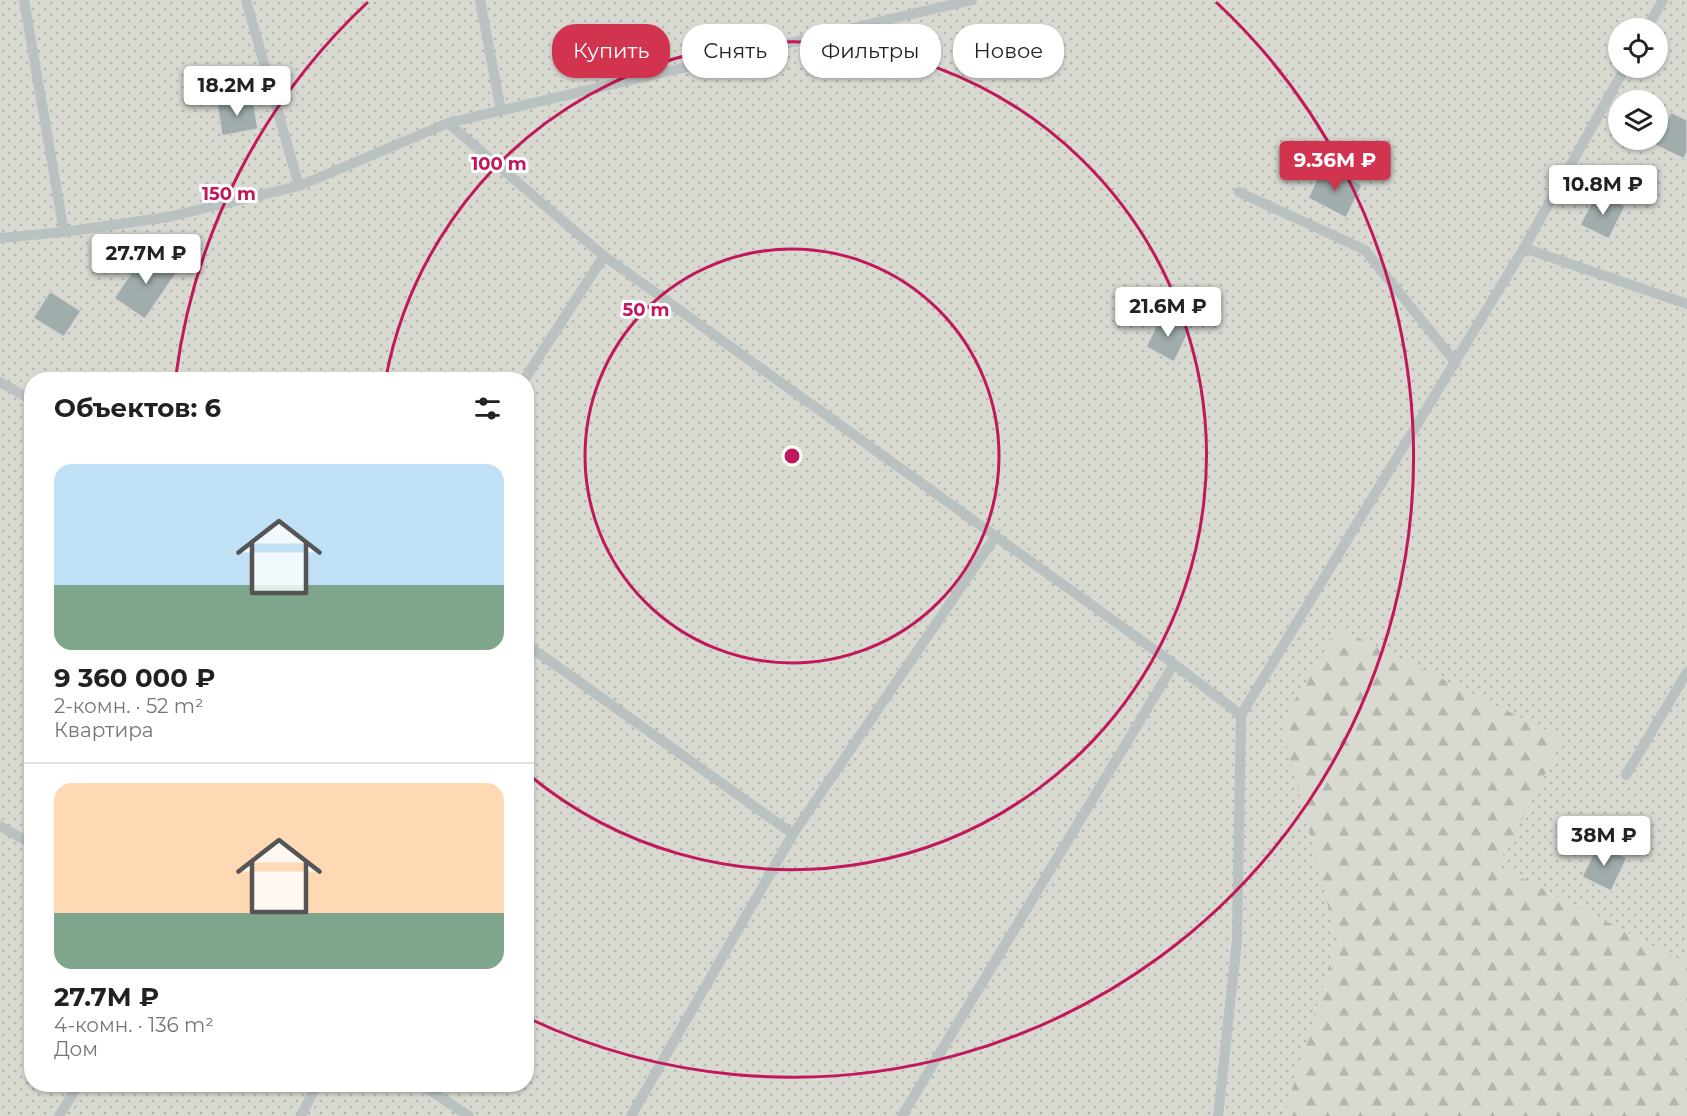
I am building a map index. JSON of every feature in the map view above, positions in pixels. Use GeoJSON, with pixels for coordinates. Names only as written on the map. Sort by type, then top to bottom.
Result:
{"type":"FeatureCollection","features":[{"type":"Feature","properties":{"kind":"street"},"geometry":{"type":"LineString","coordinates":[[24,0],[64,232]]}},
{"type":"Feature","properties":{"kind":"street"},"geometry":{"type":"LineString","coordinates":[[246,0],[299,186]]}},
{"type":"Feature","properties":{"kind":"street"},"geometry":{"type":"LineString","coordinates":[[480,0],[501,111]]}},
{"type":"Feature","properties":{"kind":"street"},"geometry":{"type":"LineString","coordinates":[[0,238],[64,232],[168,216],[299,186],[448,123],[972,0]]}},
{"type":"Feature","properties":{"kind":"street"},"geometry":{"type":"LineString","coordinates":[[1653,18],[1663,0]]}},
{"type":"Feature","properties":{"kind":"street"},"geometry":{"type":"LineString","coordinates":[[1218,1116],[1237,940],[1241,715],[1456,363],[1619,78]]}},
{"type":"Feature","properties":{"kind":"street"},"geometry":{"type":"LineString","coordinates":[[448,123],[604,256],[1174,664],[1241,715]]}},
{"type":"Feature","properties":{"kind":"street"},"geometry":{"type":"LineString","coordinates":[[1239,192],[1365,250],[1456,363]]}},
{"type":"Feature","properties":{"kind":"street"},"geometry":{"type":"LineString","coordinates":[[1524,248],[1687,304]]}},
{"type":"Feature","properties":{"kind":"street"},"geometry":{"type":"LineString","coordinates":[[529,372],[604,256]]}},
{"type":"Feature","properties":{"kind":"street"},"geometry":{"type":"LineString","coordinates":[[0,382],[24,396]]}},
{"type":"Feature","properties":{"kind":"street"},"geometry":{"type":"LineString","coordinates":[[631,1116],[793,834],[994,537]]}},
{"type":"Feature","properties":{"kind":"street"},"geometry":{"type":"LineString","coordinates":[[534,650],[793,834]]}},
{"type":"Feature","properties":{"kind":"street"},"geometry":{"type":"LineString","coordinates":[[902,1116],[1174,664]]}},
{"type":"Feature","properties":{"kind":"street"},"geometry":{"type":"LineString","coordinates":[[1626,775],[1687,672]]}},
{"type":"Feature","properties":{"kind":"street"},"geometry":{"type":"LineString","coordinates":[[0,826],[24,840]]}},
{"type":"Feature","properties":{"kind":"street"},"geometry":{"type":"LineString","coordinates":[[59,1116],[74,1092]]}},
{"type":"Feature","properties":{"kind":"street"},"geometry":{"type":"LineString","coordinates":[[301,1116],[313,1092]]}},
{"type":"Feature","properties":{"kind":"street"},"geometry":{"type":"LineString","coordinates":[[432,1092],[470,1116]]}},
{"type":"Feature","properties":{"kind":"green space"},"geometry":{"type":"Polygon","coordinates":[[[0,0],[1687,0],[1687,1116],[0,1116],[0,0]]]}},
{"type":"Feature","properties":{"kind":"green space"},"geometry":{"type":"Polygon","coordinates":[[[1338,628],[1563,738],[1498,866],[1687,963],[1687,1116],[1284,1116],[1337,940],[1281,723],[1338,628]]]}},
{"type":"Feature","properties":{"kind":"building"},"geometry":{"type":"Polygon","coordinates":[[[253,98],[258,129],[222,136],[217,104],[253,98]]]}},
{"type":"Feature","properties":{"kind":"building"},"geometry":{"type":"Polygon","coordinates":[[[1671,112],[1687,120],[1687,152],[1684,159],[1665,150],[1668,150],[1668,118],[1671,112]]]}},
{"type":"Feature","properties":{"kind":"building"},"geometry":{"type":"Polygon","coordinates":[[[1324,165],[1362,185],[1346,218],[1308,198],[1324,165]]]}},
{"type":"Feature","properties":{"kind":"building"},"geometry":{"type":"Polygon","coordinates":[[[1597,192],[1625,206],[1609,239],[1580,225],[1597,192]]]}},
{"type":"Feature","properties":{"kind":"building"},"geometry":{"type":"Polygon","coordinates":[[[147,250],[177,272],[145,319],[114,298],[147,250]]]}},
{"type":"Feature","properties":{"kind":"building"},"geometry":{"type":"Polygon","coordinates":[[[50,291],[81,311],[64,337],[33,318],[50,291]]]}},
{"type":"Feature","properties":{"kind":"building"},"geometry":{"type":"Polygon","coordinates":[[[1162,314],[1190,329],[1174,362],[1146,347],[1162,314]]]}},
{"type":"Feature","properties":{"kind":"building"},"geometry":{"type":"Polygon","coordinates":[[[1598,844],[1627,858],[1611,891],[1582,877],[1598,844]]]}}]}
